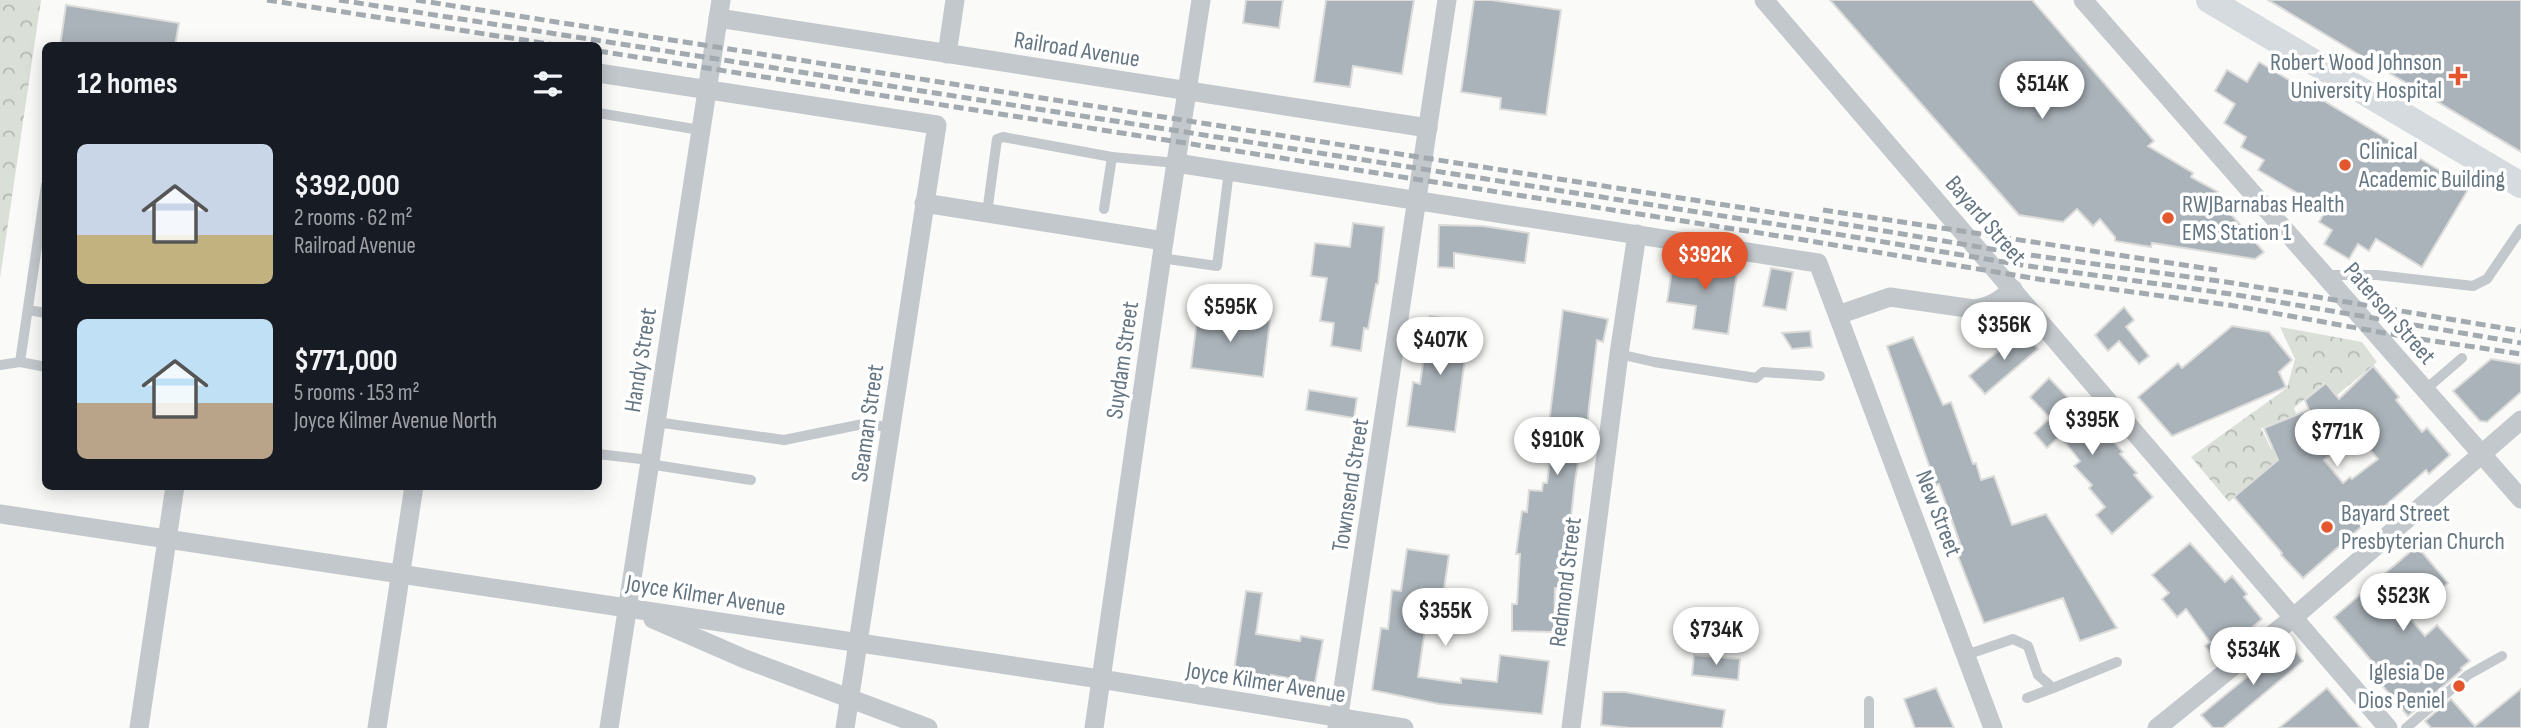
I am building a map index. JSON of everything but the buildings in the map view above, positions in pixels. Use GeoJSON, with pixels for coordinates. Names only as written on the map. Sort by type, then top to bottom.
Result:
{"type":"FeatureCollection","features":[{"type":"Feature","properties":{"kind":"main road"},"geometry":{"type":"LineString","coordinates":[[2216,2],[2521,185]]}},
{"type":"Feature","properties":{"kind":"street"},"geometry":{"type":"LineString","coordinates":[[947,54],[955,0]]}},
{"type":"Feature","properties":{"kind":"street","name":"Suydam Street"},"geometry":{"type":"LineString","coordinates":[[1094,728],[1202,0]]}},
{"type":"Feature","properties":{"kind":"street","name":"Townsend Street"},"geometry":{"type":"LineString","coordinates":[[1338,723],[1419,200],[1447,0]]}},
{"type":"Feature","properties":{"kind":"street","name":"Bayard Street"},"geometry":{"type":"LineString","coordinates":[[1764,0],[2388,728]]}},
{"type":"Feature","properties":{"kind":"street","name":"Paterson Street"},"geometry":{"type":"LineString","coordinates":[[2083,0],[2521,499]]}},
{"type":"Feature","properties":{"kind":"street","name":"Railroad Avenue"},"geometry":{"type":"LineString","coordinates":[[719,9],[947,54],[1429,128]]}},
{"type":"Feature","properties":{"kind":"street","name":"Handy Street"},"geometry":{"type":"LineString","coordinates":[[608,728],[719,9]]}},
{"type":"Feature","properties":{"kind":"street"},"geometry":{"type":"LineString","coordinates":[[602,74],[707,88]]}},
{"type":"Feature","properties":{"kind":"street","name":"Seaman Street"},"geometry":{"type":"LineString","coordinates":[[707,88],[937,125],[845,728]]}},
{"type":"Feature","properties":{"kind":"street"},"geometry":{"type":"LineString","coordinates":[[1176,163],[1818,263],[1838,315],[1890,297],[1974,309],[1995,304],[2013,289]]}},
{"type":"Feature","properties":{"kind":"street"},"geometry":{"type":"LineString","coordinates":[[924,203],[1163,249]]}},
{"type":"Feature","properties":{"kind":"street","name":"Redmond Street"},"geometry":{"type":"LineString","coordinates":[[1571,728],[1637,234]]}},
{"type":"Feature","properties":{"kind":"street","name":"New Street"},"geometry":{"type":"LineString","coordinates":[[1838,315],[1993,728]]}},
{"type":"Feature","properties":{"kind":"street"},"geometry":{"type":"LineString","coordinates":[[2157,728],[2294,617],[2521,420]]}},
{"type":"Feature","properties":{"kind":"street"},"geometry":{"type":"LineString","coordinates":[[139,728],[174,490]]}},
{"type":"Feature","properties":{"kind":"street"},"geometry":{"type":"LineString","coordinates":[[377,728],[413,490]]}},
{"type":"Feature","properties":{"kind":"street","name":"Joyce Kilmer Avenue"},"geometry":{"type":"LineString","coordinates":[[0,514],[1100,679],[1338,723],[1404,728]]}},
{"type":"Feature","properties":{"kind":"street"},"geometry":{"type":"LineString","coordinates":[[626,607],[745,659],[928,728]]}},
{"type":"Feature","properties":{"kind":"lane"},"geometry":{"type":"LineString","coordinates":[[602,114],[700,130]]}},
{"type":"Feature","properties":{"kind":"lane"},"geometry":{"type":"LineString","coordinates":[[987,214],[997,139],[1003,137],[1112,156],[1176,163]]}},
{"type":"Feature","properties":{"kind":"lane"},"geometry":{"type":"LineString","coordinates":[[1104,209],[1112,156]]}},
{"type":"Feature","properties":{"kind":"lane"},"geometry":{"type":"LineString","coordinates":[[1163,249],[1217,266],[1229,171]]}},
{"type":"Feature","properties":{"kind":"lane"},"geometry":{"type":"LineString","coordinates":[[2324,275],[2377,275],[2473,286],[2482,284],[2521,229]]}},
{"type":"Feature","properties":{"kind":"lane"},"geometry":{"type":"LineString","coordinates":[[20,362],[42,233]]}},
{"type":"Feature","properties":{"kind":"lane"},"geometry":{"type":"LineString","coordinates":[[28,310],[42,312]]}},
{"type":"Feature","properties":{"kind":"lane"},"geometry":{"type":"LineString","coordinates":[[1619,354],[1756,378],[1763,372],[1820,376]]}},
{"type":"Feature","properties":{"kind":"lane"},"geometry":{"type":"LineString","coordinates":[[2425,390],[2462,358]]}},
{"type":"Feature","properties":{"kind":"lane"},"geometry":{"type":"LineString","coordinates":[[0,365],[20,362],[42,366]]}},
{"type":"Feature","properties":{"kind":"lane"},"geometry":{"type":"LineString","coordinates":[[655,422],[784,440],[863,424],[891,426]]}},
{"type":"Feature","properties":{"kind":"lane"},"geometry":{"type":"LineString","coordinates":[[602,455],[751,480]]}},
{"type":"Feature","properties":{"kind":"lane"},"geometry":{"type":"LineString","coordinates":[[1966,655],[2013,639],[2028,646],[2039,675],[2053,688]]}},
{"type":"Feature","properties":{"kind":"lane"},"geometry":{"type":"LineString","coordinates":[[2406,728],[2468,675],[2502,656]]}},
{"type":"Feature","properties":{"kind":"lane"},"geometry":{"type":"LineString","coordinates":[[2026,698],[2117,662]]}},
{"type":"Feature","properties":{"kind":"lane"},"geometry":{"type":"LineString","coordinates":[[1869,701],[1869,728]]}},
{"type":"Feature","properties":{"kind":"green space"},"geometry":{"type":"Polygon","coordinates":[[[0,0],[41,0],[0,278],[0,0]]]}},
{"type":"Feature","properties":{"kind":"green space"},"geometry":{"type":"Polygon","coordinates":[[[2280,327],[2362,342],[2377,362],[2337,395],[2325,382],[2294,408],[2296,414],[2261,428],[2271,449],[2277,449],[2282,456],[2229,502],[2191,457],[2287,388],[2295,359],[2280,327]]]}},
{"type":"Feature","properties":{"kind":"railway"},"geometry":{"type":"LineString","coordinates":[[267,0],[536,42]]}},
{"type":"Feature","properties":{"kind":"railway"},"geometry":{"type":"LineString","coordinates":[[339,0],[2028,266],[2231,294],[2521,343]]}},
{"type":"Feature","properties":{"kind":"railway"},"geometry":{"type":"LineString","coordinates":[[416,0],[1802,217],[2015,253],[2233,283],[2521,331]]}},
{"type":"Feature","properties":{"kind":"railway"},"geometry":{"type":"LineString","coordinates":[[602,52],[2044,280],[2229,305],[2407,337],[2521,354]]}},
{"type":"Feature","properties":{"kind":"railway"},"geometry":{"type":"LineString","coordinates":[[1823,210],[2217,270]]}},
{"type":"Feature","properties":{"kind":"place","name":"Robert Wood Johnson University Hospital"},"geometry":{"type":"Point","coordinates":[2458,76]}},
{"type":"Feature","properties":{"kind":"place","name":"Clinical Academic Building"},"geometry":{"type":"Point","coordinates":[2345,165]}},
{"type":"Feature","properties":{"kind":"place","name":"RWJBarnabas Health EMS Station 1"},"geometry":{"type":"Point","coordinates":[2168,218]}},
{"type":"Feature","properties":{"kind":"place","name":"Bayard Street Presbyterian Church"},"geometry":{"type":"Point","coordinates":[2327,527]}},
{"type":"Feature","properties":{"kind":"place","name":"Iglesia De Dios Peniel"},"geometry":{"type":"Point","coordinates":[2459,686]}}]}
